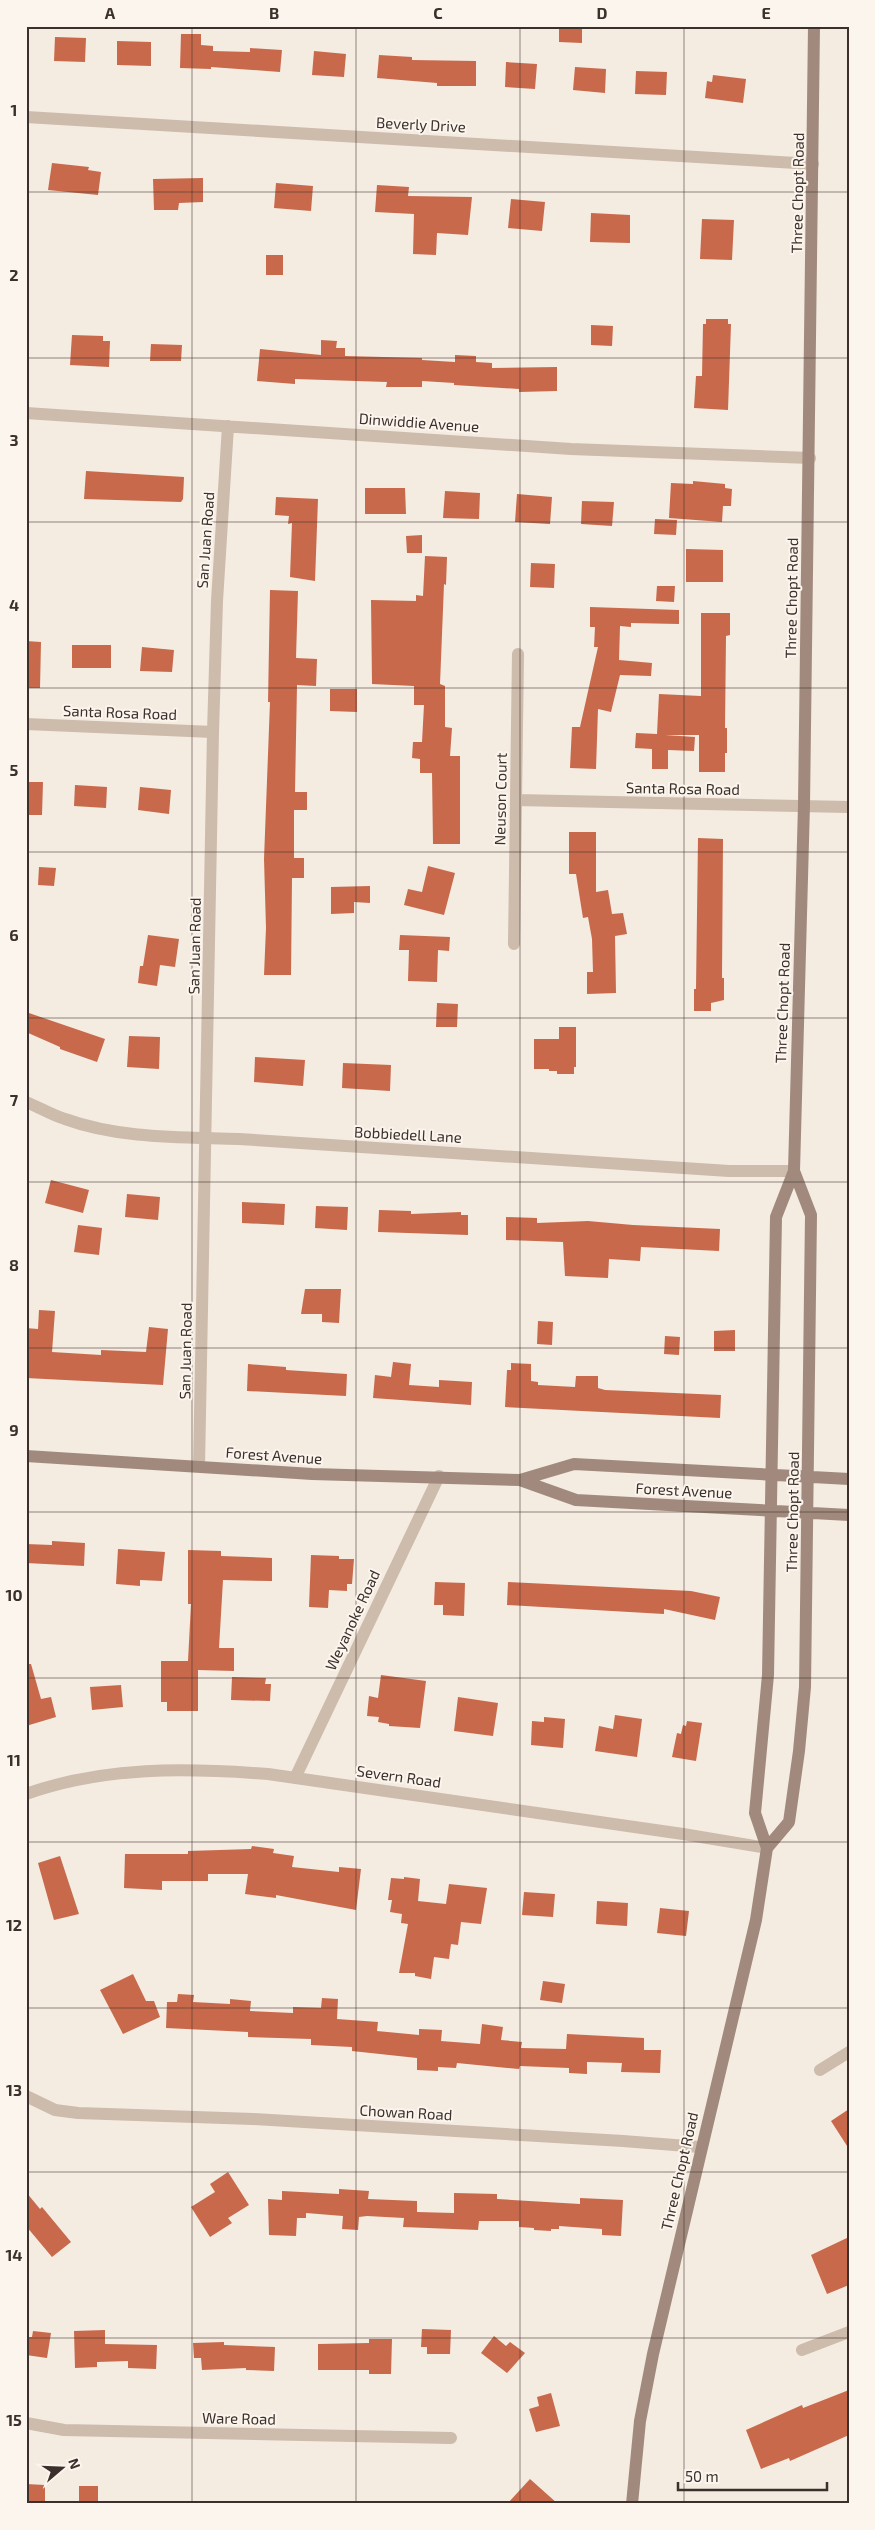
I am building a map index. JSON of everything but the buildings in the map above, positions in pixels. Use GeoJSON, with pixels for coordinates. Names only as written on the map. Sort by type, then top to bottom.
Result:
{"type":"FeatureCollection","features":[{"type":"Feature","properties":{"kind":"main road","name":"Three Chopt Road"},"geometry":{"type":"LineString","coordinates":[[632,2504],[640,2421],[700,2147],[756,1920],[767,1848],[755,1813],[768,1675],[776,1217],[794,1171],[804,806],[810,458],[814,26]]}},
{"type":"Feature","properties":{"kind":"main road","name":"Three Chopt Road"},"geometry":{"type":"LineString","coordinates":[[767,1848],[789,1822],[799,1751],[805,1670],[811,1215],[794,1171]]}},
{"type":"Feature","properties":{"kind":"main road","name":"Forest Avenue"},"geometry":{"type":"LineString","coordinates":[[26,1456],[312,1474],[439,1476],[520,1480],[576,1500],[849,1515]]}},
{"type":"Feature","properties":{"kind":"main road","name":"Forest Avenue"},"geometry":{"type":"LineString","coordinates":[[520,1480],[574,1464],[849,1479]]}},
{"type":"Feature","properties":{"kind":"street","name":"Beverly Drive"},"geometry":{"type":"LineString","coordinates":[[26,117],[813,164]]}},
{"type":"Feature","properties":{"kind":"street","name":"Dinwiddie Avenue"},"geometry":{"type":"LineString","coordinates":[[26,413],[660,454],[810,458]]}},
{"type":"Feature","properties":{"kind":"street","name":"San Juan Road"},"geometry":{"type":"LineString","coordinates":[[199,1466],[207,1138],[213,732],[217,601],[228,426]]}},
{"type":"Feature","properties":{"kind":"street","name":"Neuson Court"},"geometry":{"type":"LineString","coordinates":[[514,944],[518,654]]}},
{"type":"Feature","properties":{"kind":"street","name":"Santa Rosa Road"},"geometry":{"type":"LineString","coordinates":[[26,724],[213,732]]}},
{"type":"Feature","properties":{"kind":"street","name":"Santa Rosa Road"},"geometry":{"type":"LineString","coordinates":[[516,800],[579,803],[849,807]]}},
{"type":"Feature","properties":{"kind":"street","name":"Bobbiedell Lane"},"geometry":{"type":"LineString","coordinates":[[26,1102],[64,1120],[114,1131],[729,1171],[794,1171]]}},
{"type":"Feature","properties":{"kind":"street","name":"Weyanoke Road"},"geometry":{"type":"LineString","coordinates":[[295,1778],[439,1476]]}},
{"type":"Feature","properties":{"kind":"street","name":"Severn Road"},"geometry":{"type":"LineString","coordinates":[[26,1794],[84,1778],[157,1769],[221,1771],[295,1778],[683,1834],[767,1848]]}},
{"type":"Feature","properties":{"kind":"street"},"geometry":{"type":"LineString","coordinates":[[820,2070],[849,2052]]}},
{"type":"Feature","properties":{"kind":"street","name":"Chowan Road"},"geometry":{"type":"LineString","coordinates":[[26,2096],[55,2110],[78,2113],[263,2120],[700,2147]]}},
{"type":"Feature","properties":{"kind":"street"},"geometry":{"type":"LineString","coordinates":[[802,2350],[849,2332]]}},
{"type":"Feature","properties":{"kind":"street","name":"Ware Road"},"geometry":{"type":"LineString","coordinates":[[26,2423],[64,2430],[451,2438]]}}]}
